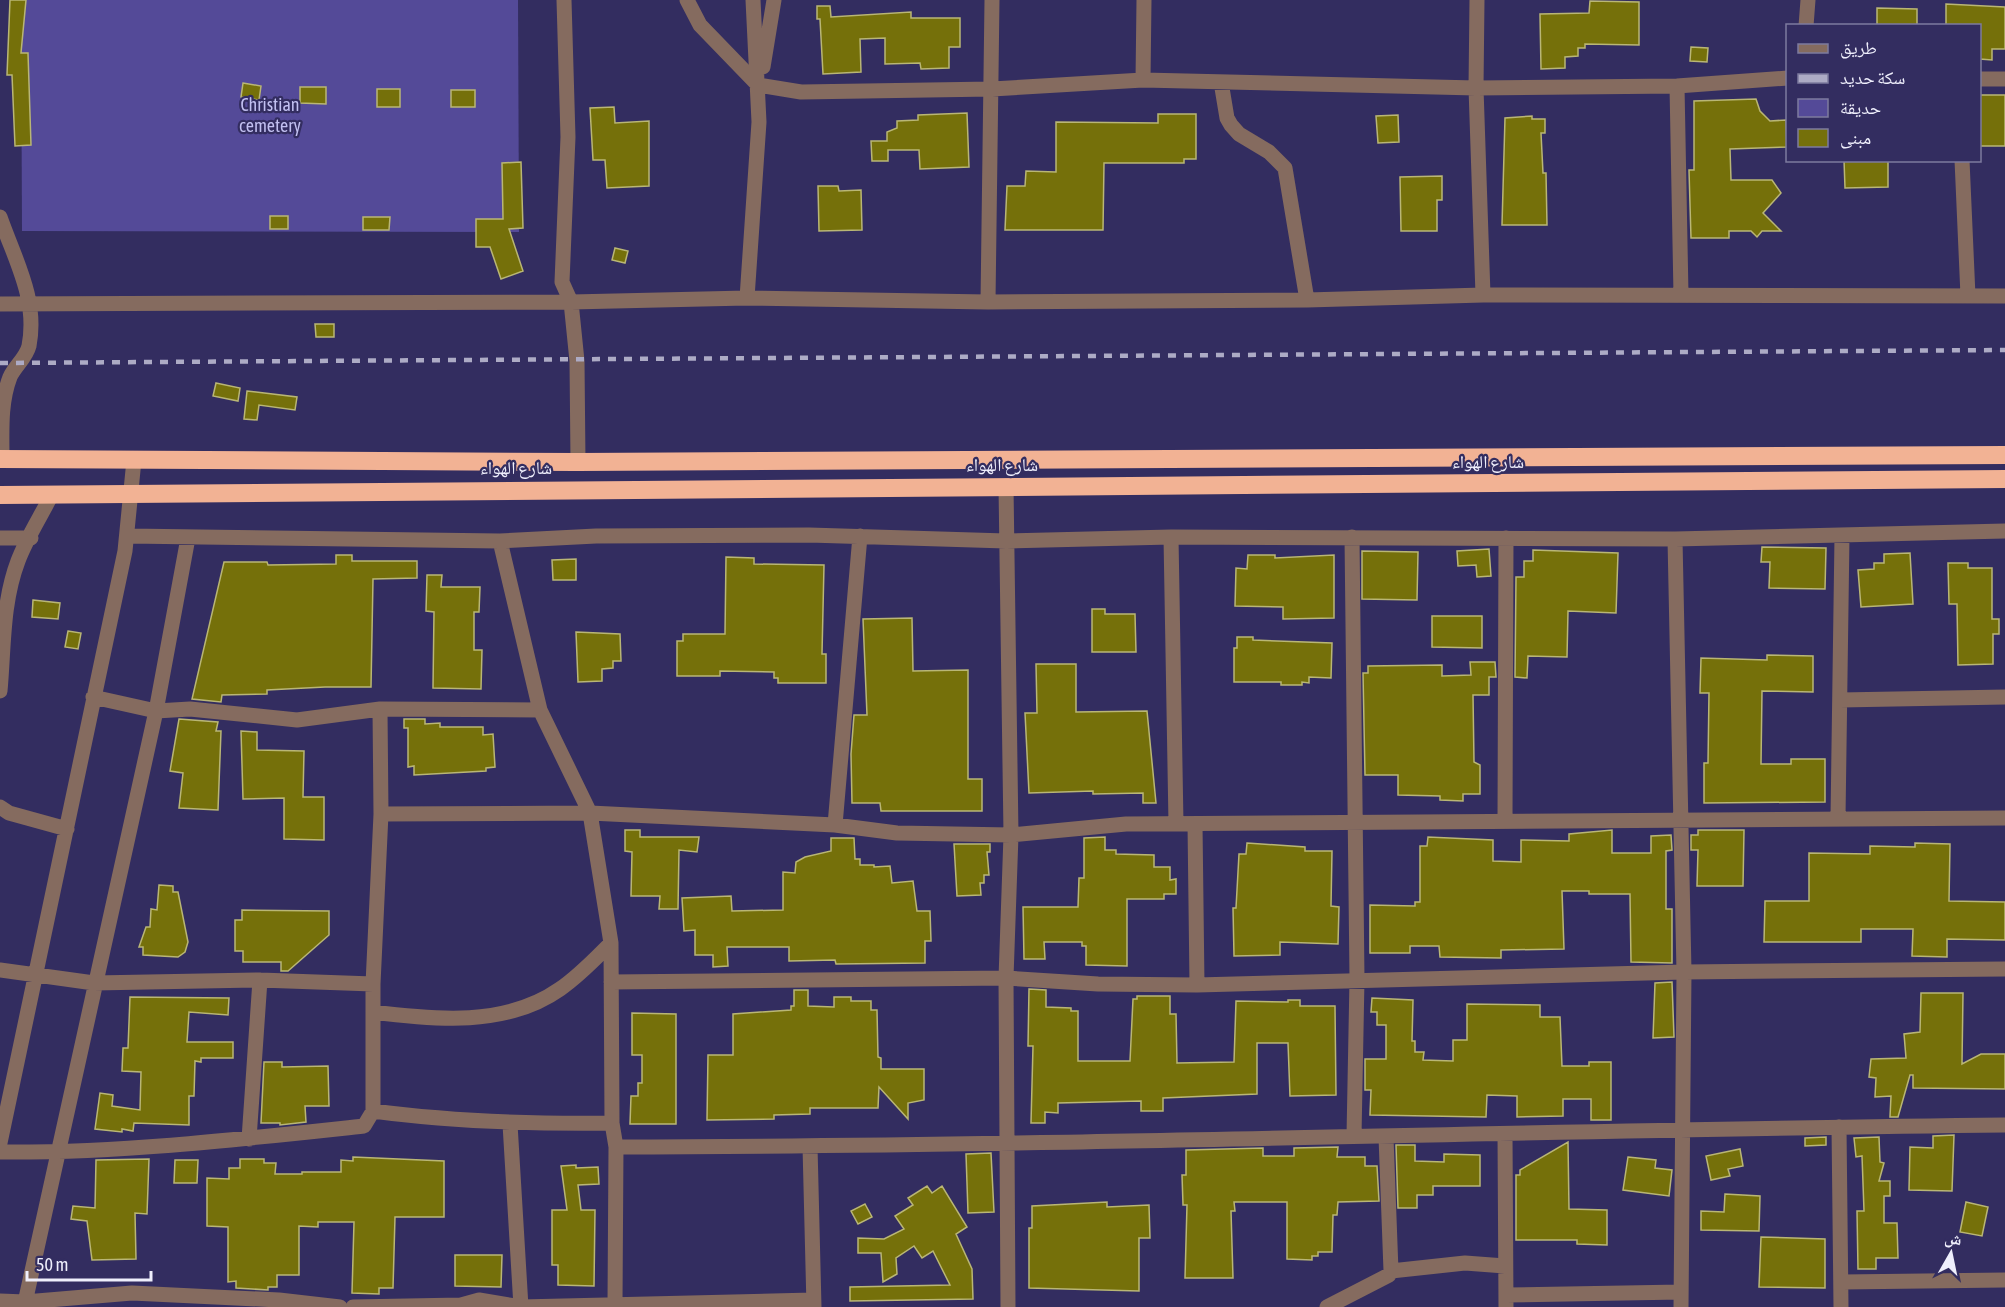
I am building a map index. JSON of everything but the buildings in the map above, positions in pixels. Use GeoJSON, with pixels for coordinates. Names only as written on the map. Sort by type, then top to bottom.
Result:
{"type":"FeatureCollection","features":[{"type":"Feature","properties":{"kind":"highway","name":"شارع الهواء"},"geometry":{"type":"LineString","coordinates":[[1,459],[578,462],[2005,455]]}},
{"type":"Feature","properties":{"kind":"highway","name":"شارع الهواء"},"geometry":{"type":"LineString","coordinates":[[0,495],[133,492],[2005,480]]}},
{"type":"Feature","properties":{"kind":"street"},"geometry":{"type":"LineString","coordinates":[[564,0],[568,137],[562,282],[571,302],[577,375],[578,462]]}},
{"type":"Feature","properties":{"kind":"street"},"geometry":{"type":"LineString","coordinates":[[687,0],[700,25],[758,85],[801,92],[992,88],[1143,80],[1476,88],[1677,86],[1786,78]]}},
{"type":"Feature","properties":{"kind":"street"},"geometry":{"type":"LineString","coordinates":[[747,298],[759,122],[753,0]]}},
{"type":"Feature","properties":{"kind":"street"},"geometry":{"type":"LineString","coordinates":[[758,85],[774,0]]}},
{"type":"Feature","properties":{"kind":"street"},"geometry":{"type":"LineString","coordinates":[[988,302],[992,0]]}},
{"type":"Feature","properties":{"kind":"street"},"geometry":{"type":"LineString","coordinates":[[1143,80],[1144,0]]}},
{"type":"Feature","properties":{"kind":"street"},"geometry":{"type":"LineString","coordinates":[[1478,0],[1476,88],[1483,295]]}},
{"type":"Feature","properties":{"kind":"street"},"geometry":{"type":"LineString","coordinates":[[1806,24],[1808,0]]}},
{"type":"Feature","properties":{"kind":"street"},"geometry":{"type":"LineString","coordinates":[[1981,79],[2005,79]]}},
{"type":"Feature","properties":{"kind":"street"},"geometry":{"type":"LineString","coordinates":[[1221,82],[1227,118],[1231,125],[1239,134],[1269,152],[1285,168],[1306,300]]}},
{"type":"Feature","properties":{"kind":"street"},"geometry":{"type":"LineString","coordinates":[[1677,86],[1681,295]]}},
{"type":"Feature","properties":{"kind":"street"},"geometry":{"type":"LineString","coordinates":[[1962,162],[1968,296]]}},
{"type":"Feature","properties":{"kind":"street"},"geometry":{"type":"LineString","coordinates":[[0,217],[21,267],[30,303],[29,345],[10,378],[3,405],[1,459]]}},
{"type":"Feature","properties":{"kind":"street"},"geometry":{"type":"LineString","coordinates":[[0,304],[571,302],[747,298],[988,302],[1306,300],[1483,295],[2005,296]]}},
{"type":"Feature","properties":{"kind":"street"},"geometry":{"type":"LineString","coordinates":[[0,1143],[4,1101],[36,976],[128,536],[134,460]]}},
{"type":"Feature","properties":{"kind":"street"},"geometry":{"type":"LineString","coordinates":[[1006,486],[1011,835],[1006,978],[1008,1307]]}},
{"type":"Feature","properties":{"kind":"street"},"geometry":{"type":"LineString","coordinates":[[0,689],[4,621],[18,560],[52,494]]}},
{"type":"Feature","properties":{"kind":"street"},"geometry":{"type":"LineString","coordinates":[[128,536],[500,541],[596,536],[860,536],[1006,541],[1171,537],[1675,539],[2005,531]]}},
{"type":"Feature","properties":{"kind":"street"},"geometry":{"type":"LineString","coordinates":[[835,825],[860,536]]}},
{"type":"Feature","properties":{"kind":"street"},"geometry":{"type":"LineString","coordinates":[[1838,818],[1842,536]]}},
{"type":"Feature","properties":{"kind":"street"},"geometry":{"type":"LineString","coordinates":[[1171,537],[1176,824]]}},
{"type":"Feature","properties":{"kind":"street"},"geometry":{"type":"LineString","coordinates":[[1352,537],[1357,979],[1354,1136]]}},
{"type":"Feature","properties":{"kind":"street"},"geometry":{"type":"LineString","coordinates":[[0,538],[31,538]]}},
{"type":"Feature","properties":{"kind":"street"},"geometry":{"type":"LineString","coordinates":[[25,1304],[94,983],[156,711],[188,538]]}},
{"type":"Feature","properties":{"kind":"street"},"geometry":{"type":"LineString","coordinates":[[1505,820],[1506,538]]}},
{"type":"Feature","properties":{"kind":"street"},"geometry":{"type":"LineString","coordinates":[[1505,1134],[1506,1301],[1681,1300],[1683,820],[1675,539]]}},
{"type":"Feature","properties":{"kind":"street"},"geometry":{"type":"LineString","coordinates":[[500,541],[540,710],[590,813],[611,943],[612,1123],[616,1147],[615,1303]]}},
{"type":"Feature","properties":{"kind":"street"},"geometry":{"type":"LineString","coordinates":[[93,697],[156,711],[190,709],[297,720],[380,709],[540,710]]}},
{"type":"Feature","properties":{"kind":"street"},"geometry":{"type":"LineString","coordinates":[[1840,700],[2005,697]]}},
{"type":"Feature","properties":{"kind":"street"},"geometry":{"type":"LineString","coordinates":[[0,1152],[58,1153],[249,1139],[364,1126],[373,1111],[373,984],[381,814],[380,709]]}},
{"type":"Feature","properties":{"kind":"street"},"geometry":{"type":"LineString","coordinates":[[0,807],[9,813],[67,829]]}},
{"type":"Feature","properties":{"kind":"street"},"geometry":{"type":"LineString","coordinates":[[381,814],[590,813],[835,825],[897,832],[1011,835],[1126,824],[2005,818]]}},
{"type":"Feature","properties":{"kind":"street"},"geometry":{"type":"LineString","coordinates":[[1195,824],[1197,985]]}},
{"type":"Feature","properties":{"kind":"street"},"geometry":{"type":"LineString","coordinates":[[373,1012],[468,1019],[511,1010],[559,990],[611,943]]}},
{"type":"Feature","properties":{"kind":"street"},"geometry":{"type":"LineString","coordinates":[[0,969],[94,983],[260,980],[373,984]]}},
{"type":"Feature","properties":{"kind":"street"},"geometry":{"type":"LineString","coordinates":[[611,982],[1006,978],[1098,984],[1197,985],[1684,972],[2005,969]]}},
{"type":"Feature","properties":{"kind":"street"},"geometry":{"type":"LineString","coordinates":[[249,1139],[260,980]]}},
{"type":"Feature","properties":{"kind":"street"},"geometry":{"type":"LineString","coordinates":[[373,1111],[435,1119],[510,1124],[612,1123]]}},
{"type":"Feature","properties":{"kind":"street"},"geometry":{"type":"LineString","coordinates":[[510,1124],[520,1307]]}},
{"type":"Feature","properties":{"kind":"street"},"geometry":{"type":"LineString","coordinates":[[616,1147],[1386,1137],[1682,1129],[2005,1125]]}},
{"type":"Feature","properties":{"kind":"street"},"geometry":{"type":"LineString","coordinates":[[1839,1127],[1841,1307]]}},
{"type":"Feature","properties":{"kind":"street"},"geometry":{"type":"LineString","coordinates":[[1327,1307],[1389,1275],[1386,1137]]}},
{"type":"Feature","properties":{"kind":"street"},"geometry":{"type":"LineString","coordinates":[[353,1307],[461,1305],[479,1300],[520,1307],[615,1303],[814,1303],[810,1146]]}},
{"type":"Feature","properties":{"kind":"street"},"geometry":{"type":"LineString","coordinates":[[1390,1271],[1465,1263],[1505,1266]]}},
{"type":"Feature","properties":{"kind":"street"},"geometry":{"type":"LineString","coordinates":[[1842,1282],[2005,1280]]}},
{"type":"Feature","properties":{"kind":"street"},"geometry":{"type":"LineString","coordinates":[[0,1301],[25,1304],[122,1293],[185,1302],[340,1307]]}},
{"type":"Feature","properties":{"kind":"green space","name":"Christian cemetery"},"geometry":{"type":"Polygon","coordinates":[[[21,0],[518,0],[519,232],[22,231],[21,0]]]}},
{"type":"Feature","properties":{"kind":"railway"},"geometry":{"type":"LineString","coordinates":[[0,363],[2005,350]]}}]}
